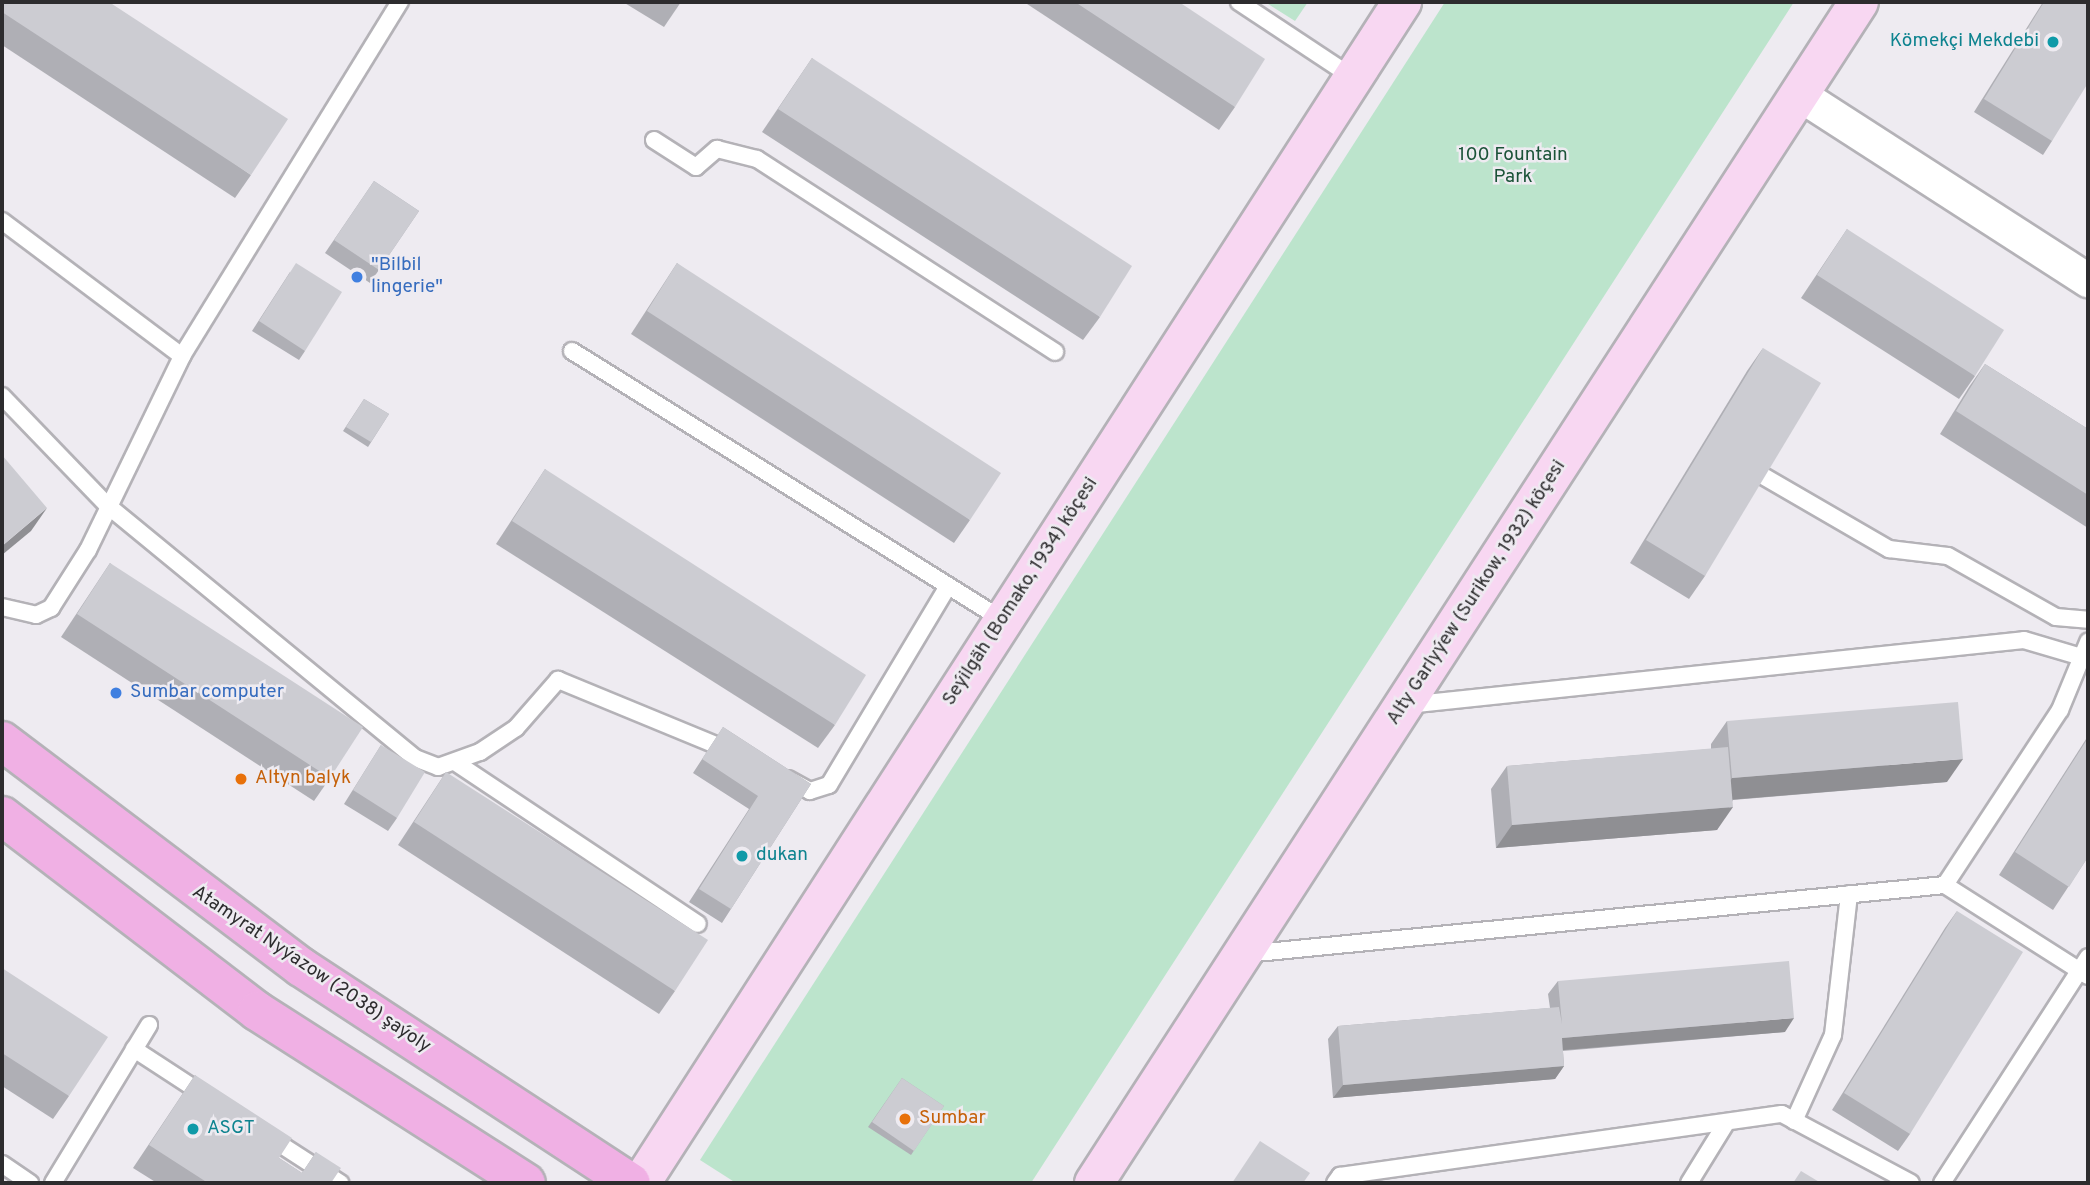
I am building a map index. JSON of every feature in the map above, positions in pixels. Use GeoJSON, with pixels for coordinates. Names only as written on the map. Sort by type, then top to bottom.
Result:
{"type":"FeatureCollection","features":[{"type":"Feature","properties":{"kind":"main road","name":"Atamyrat Nyýazow (2038) şaýoly"},"geometry":{"type":"LineString","coordinates":[[2,741],[301,967],[631,1183]]}},
{"type":"Feature","properties":{"kind":"main road"},"geometry":{"type":"LineString","coordinates":[[2,816],[257,1011],[526,1183]]}},
{"type":"Feature","properties":{"kind":"street","name":"Seýilgäh (Bomako, 1934) köçesi"},"geometry":{"type":"LineString","coordinates":[[641,1183],[1402,2]]}},
{"type":"Feature","properties":{"kind":"street","name":"Alty Garlyýew (Surikow, 1932) köçesi"},"geometry":{"type":"LineString","coordinates":[[1094,1183],[1239,954],[1405,705],[1858,2]]}},
{"type":"Feature","properties":{"kind":"street"},"geometry":{"type":"LineString","coordinates":[[1799,94],[2088,279]]}},
{"type":"Feature","properties":{"kind":"lane"},"geometry":{"type":"LineString","coordinates":[[2,607],[36,615],[51,608],[88,550],[107,505],[182,356],[400,2]]}},
{"type":"Feature","properties":{"kind":"lane"},"geometry":{"type":"LineString","coordinates":[[1239,2],[1354,78]]}},
{"type":"Feature","properties":{"kind":"lane"},"geometry":{"type":"LineString","coordinates":[[654,140],[696,167],[717,149],[757,159],[1055,352]]}},
{"type":"Feature","properties":{"kind":"lane"},"geometry":{"type":"LineString","coordinates":[[2,221],[182,356]]}},
{"type":"Feature","properties":{"kind":"lane"},"geometry":{"type":"LineString","coordinates":[[572,351],[1003,620]]}},
{"type":"Feature","properties":{"kind":"lane"},"geometry":{"type":"LineString","coordinates":[[2,396],[107,505],[415,758],[438,767],[457,764],[516,728],[558,680],[751,761]]}},
{"type":"Feature","properties":{"kind":"lane"},"geometry":{"type":"LineString","coordinates":[[1763,475],[1889,549],[1948,556],[2056,617],[2088,620]]}},
{"type":"Feature","properties":{"kind":"lane"},"geometry":{"type":"LineString","coordinates":[[775,772],[810,791],[829,785],[948,586]]}},
{"type":"Feature","properties":{"kind":"lane"},"geometry":{"type":"LineString","coordinates":[[1405,705],[2024,640],[2078,656]]}},
{"type":"Feature","properties":{"kind":"lane"},"geometry":{"type":"LineString","coordinates":[[1945,885],[2060,710],[2078,656],[2088,642]]}},
{"type":"Feature","properties":{"kind":"lane"},"geometry":{"type":"LineString","coordinates":[[457,764],[698,924]]}},
{"type":"Feature","properties":{"kind":"lane"},"geometry":{"type":"LineString","coordinates":[[1239,954],[1945,885],[2085,967],[1942,1183]]}},
{"type":"Feature","properties":{"kind":"lane"},"geometry":{"type":"LineString","coordinates":[[1794,1121],[1833,1035],[1849,894]]}},
{"type":"Feature","properties":{"kind":"lane"},"geometry":{"type":"LineString","coordinates":[[53,1183],[149,1025]]}},
{"type":"Feature","properties":{"kind":"lane"},"geometry":{"type":"LineString","coordinates":[[134,1049],[226,1109]]}},
{"type":"Feature","properties":{"kind":"lane"},"geometry":{"type":"LineString","coordinates":[[1335,1183],[1340,1176],[1782,1114],[1911,1183]]}},
{"type":"Feature","properties":{"kind":"lane"},"geometry":{"type":"LineString","coordinates":[[1689,1183],[1726,1123]]}},
{"type":"Feature","properties":{"kind":"lane"},"geometry":{"type":"LineString","coordinates":[[249,1124],[340,1183]]}},
{"type":"Feature","properties":{"kind":"lane"},"geometry":{"type":"LineString","coordinates":[[2,1164],[30,1183]]}},
{"type":"Feature","properties":{"kind":"green space"},"geometry":{"type":"Polygon","coordinates":[[[1265,2],[1308,2],[1295,21],[1265,2]]]}},
{"type":"Feature","properties":{"kind":"green space","name":"100 Fountain Park"},"geometry":{"type":"Polygon","coordinates":[[[1445,2],[1794,2],[1031,1183],[736,1183],[700,1160],[1445,2]]]}},
{"type":"Feature","properties":{"kind":"building"},"geometry":{"type":"Polygon","coordinates":[[[2,2],[109,2],[288,119],[251,175],[2,12],[2,2]]]}},
{"type":"Feature","properties":{"kind":"building"},"geometry":{"type":"Polygon","coordinates":[[[1075,2],[1179,2],[1265,59],[1235,107],[1075,2]]]}},
{"type":"Feature","properties":{"kind":"building","name":"Kömekçi Mekdebi"},"geometry":{"type":"Polygon","coordinates":[[[2044,2],[2088,2],[2088,83],[2052,141],[1984,99],[2044,2]]]}},
{"type":"Feature","properties":{"kind":"building"},"geometry":{"type":"Polygon","coordinates":[[[812,58],[1132,266],[1100,317],[778,109],[812,58]]]}},
{"type":"Feature","properties":{"kind":"building"},"geometry":{"type":"Polygon","coordinates":[[[374,181],[419,211],[379,270],[334,240],[374,181]]]}},
{"type":"Feature","properties":{"kind":"building"},"geometry":{"type":"Polygon","coordinates":[[[1847,229],[2004,330],[1975,376],[1817,275],[1847,229]]]}},
{"type":"Feature","properties":{"kind":"building"},"geometry":{"type":"Polygon","coordinates":[[[296,263],[342,292],[305,351],[259,321],[296,263]]]}},
{"type":"Feature","properties":{"kind":"building"},"geometry":{"type":"Polygon","coordinates":[[[677,263],[1001,473],[970,520],[647,311],[677,263]]]}},
{"type":"Feature","properties":{"kind":"building"},"geometry":{"type":"Polygon","coordinates":[[[1763,348],[1821,383],[1705,576],[1646,540],[1763,348]]]}},
{"type":"Feature","properties":{"kind":"building"},"geometry":{"type":"Polygon","coordinates":[[[1985,364],[2088,429],[2088,495],[1956,411],[1985,364]]]}},
{"type":"Feature","properties":{"kind":"building"},"geometry":{"type":"Polygon","coordinates":[[[364,399],[389,414],[371,442],[346,427],[364,399]]]}},
{"type":"Feature","properties":{"kind":"building"},"geometry":{"type":"Polygon","coordinates":[[[2,455],[47,508],[2,546],[2,455]]]}},
{"type":"Feature","properties":{"kind":"building"},"geometry":{"type":"Polygon","coordinates":[[[545,469],[866,675],[835,725],[512,521],[545,469]]]}},
{"type":"Feature","properties":{"kind":"building"},"geometry":{"type":"Polygon","coordinates":[[[110,563],[363,727],[330,778],[77,614],[110,563]]]}},
{"type":"Feature","properties":{"kind":"building"},"geometry":{"type":"Polygon","coordinates":[[[1958,702],[1963,759],[1732,778],[1727,721],[1958,702]]]}},
{"type":"Feature","properties":{"kind":"building","name":"dukan"},"geometry":{"type":"Polygon","coordinates":[[[723,727],[811,784],[731,909],[699,889],[758,796],[702,759],[723,727]]]}},
{"type":"Feature","properties":{"kind":"building"},"geometry":{"type":"Polygon","coordinates":[[[2088,738],[2088,857],[2069,887],[2015,852],[2088,738]]]}},
{"type":"Feature","properties":{"kind":"building"},"geometry":{"type":"Polygon","coordinates":[[[381,745],[425,772],[397,818],[353,790],[381,745]]]}},
{"type":"Feature","properties":{"kind":"building"},"geometry":{"type":"Polygon","coordinates":[[[1728,747],[1733,807],[1512,825],[1507,766],[1728,747]]]}},
{"type":"Feature","properties":{"kind":"building"},"geometry":{"type":"Polygon","coordinates":[[[446,772],[708,940],[675,991],[414,822],[446,772]]]}},
{"type":"Feature","properties":{"kind":"building"},"geometry":{"type":"Polygon","coordinates":[[[1957,911],[2023,952],[1910,1134],[1844,1093],[1957,911]]]}},
{"type":"Feature","properties":{"kind":"building"},"geometry":{"type":"Polygon","coordinates":[[[1789,961],[1794,1018],[1562,1038],[1564,1066],[1343,1085],[1338,1026],[1559,1007],[1562,1024],[1558,981],[1789,961]]]}},
{"type":"Feature","properties":{"kind":"building"},"geometry":{"type":"Polygon","coordinates":[[[2,968],[108,1037],[69,1096],[2,1053],[2,968]]]}},
{"type":"Feature","properties":{"kind":"building"},"geometry":{"type":"Polygon","coordinates":[[[195,1075],[292,1138],[279,1158],[302,1173],[316,1152],[341,1168],[331,1183],[208,1183],[149,1145],[195,1075]]]}},
{"type":"Feature","properties":{"kind":"building","name":"Sumbar"},"geometry":{"type":"Polygon","coordinates":[[[902,1078],[944,1106],[914,1151],[872,1122],[902,1078]]]}},
{"type":"Feature","properties":{"kind":"building"},"geometry":{"type":"Polygon","coordinates":[[[1260,1141],[1310,1173],[1303,1183],[1232,1183],[1260,1141]]]}},
{"type":"Feature","properties":{"kind":"building"},"geometry":{"type":"Polygon","coordinates":[[[1801,1171],[1821,1183],[1793,1183],[1801,1171]]]}},
{"type":"Feature","properties":{"kind":"place","name":"Kömekçi Mekdebi"},"geometry":{"type":"Point","coordinates":[2053,42]}},
{"type":"Feature","properties":{"kind":"place","name":"\"Bilbil lingerie\""},"geometry":{"type":"Point","coordinates":[357,277]}},
{"type":"Feature","properties":{"kind":"place","name":"Sumbar computer"},"geometry":{"type":"Point","coordinates":[116,693]}},
{"type":"Feature","properties":{"kind":"place","name":"Altyn balyk"},"geometry":{"type":"Point","coordinates":[241,779]}},
{"type":"Feature","properties":{"kind":"place","name":"dukan"},"geometry":{"type":"Point","coordinates":[742,856]}},
{"type":"Feature","properties":{"kind":"place","name":"Sumbar"},"geometry":{"type":"Point","coordinates":[905,1119]}},
{"type":"Feature","properties":{"kind":"place","name":"ASGT"},"geometry":{"type":"Point","coordinates":[193,1129]}}]}
